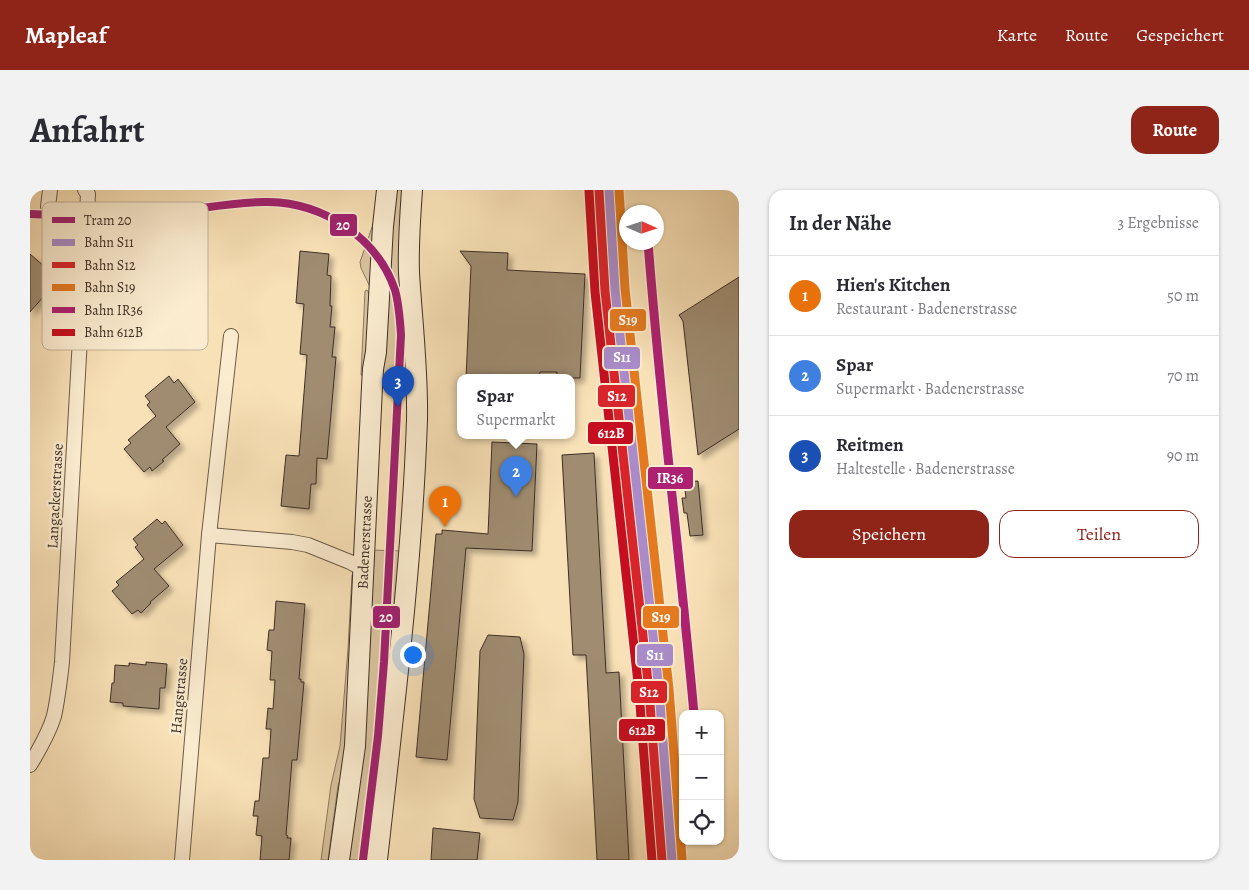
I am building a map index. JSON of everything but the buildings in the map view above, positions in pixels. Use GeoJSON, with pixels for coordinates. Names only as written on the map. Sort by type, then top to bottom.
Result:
{"type":"FeatureCollection","features":[{"type":"Feature","properties":{"kind":"main road","name":"Badenerstrasse"},"geometry":{"type":"LineString","coordinates":[[339,860],[355,746],[373,369],[376,352],[387,190]]}},
{"type":"Feature","properties":{"kind":"main road"},"geometry":{"type":"LineString","coordinates":[[378,860],[413,504],[417,389],[409,272],[412,190]]}},
{"type":"Feature","properties":{"kind":"street","name":"Langackerstrasse"},"geometry":{"type":"LineString","coordinates":[[85,190],[88,194],[87,202]]}},
{"type":"Feature","properties":{"kind":"street","name":"Hangstrasse"},"geometry":{"type":"LineString","coordinates":[[182,860],[208,534],[231,336]]}},
{"type":"Feature","properties":{"kind":"street","name":"Langackerstrasse"},"geometry":{"type":"LineString","coordinates":[[30,765],[42,745],[53,717],[62,662],[79,350]]}},
{"type":"Feature","properties":{"kind":"street"},"geometry":{"type":"LineString","coordinates":[[208,534],[308,545],[363,569]]}},
{"type":"Feature","properties":{"kind":"shaded area"},"geometry":{"type":"Polygon","coordinates":[[[392,190],[402,190],[411,382],[379,381],[392,190]]]}},
{"type":"Feature","properties":{"kind":"shaded area"},"geometry":{"type":"Polygon","coordinates":[[[380,204],[371,289],[360,262],[380,204]]]}},
{"type":"Feature","properties":{"kind":"shaded area"},"geometry":{"type":"Polygon","coordinates":[[[367,290],[370,300],[366,376],[361,375],[365,291],[367,290]]]}},
{"type":"Feature","properties":{"kind":"shaded area"},"geometry":{"type":"Polygon","coordinates":[[[370,550],[403,551],[372,860],[349,860],[355,811],[370,550]]]}},
{"type":"Feature","properties":{"kind":"shaded area"},"geometry":{"type":"Polygon","coordinates":[[[352,575],[357,575],[347,756],[338,786],[328,860],[321,860],[331,785],[340,746],[352,575]]]}},
{"type":"Feature","properties":{"kind":"tram line","name":"20"},"geometry":{"type":"LineString","coordinates":[[208,207],[269,202],[289,204],[328,216],[346,226],[375,254],[387,271],[395,290],[401,335],[384,662],[378,736],[363,860]]}},
{"type":"Feature","properties":{"kind":"tram line","name":"20"},"geometry":{"type":"LineString","coordinates":[[30,214],[42,214]]}},
{"type":"Feature","properties":{"kind":"rail line","name":"S11"},"geometry":{"type":"LineString","coordinates":[[609,190],[615,290],[659,690],[672,860]]}},
{"type":"Feature","properties":{"kind":"rail line","name":"S19"},"geometry":{"type":"LineString","coordinates":[[619,190],[625,289],[669,689],[682,859]]}},
{"type":"Feature","properties":{"kind":"rail line","name":"612B"},"geometry":{"type":"LineString","coordinates":[[589,191],[595,292],[639,692],[652,860]]}},
{"type":"Feature","properties":{"kind":"rail line","name":"S12"},"geometry":{"type":"LineString","coordinates":[[599,191],[605,291],[649,691],[662,860]]}},
{"type":"Feature","properties":{"kind":"rail line","name":"IR36"},"geometry":{"type":"LineString","coordinates":[[649,250],[694,710]]}},
{"type":"Feature","properties":{"kind":"place","name":"Reitmen"},"geometry":{"type":"Point","coordinates":[398,407]}},
{"type":"Feature","properties":{"kind":"place","name":"Spar"},"geometry":{"type":"Point","coordinates":[516,497]}},
{"type":"Feature","properties":{"kind":"place","name":"Hien's Kitchen"},"geometry":{"type":"Point","coordinates":[445,527]}}]}
